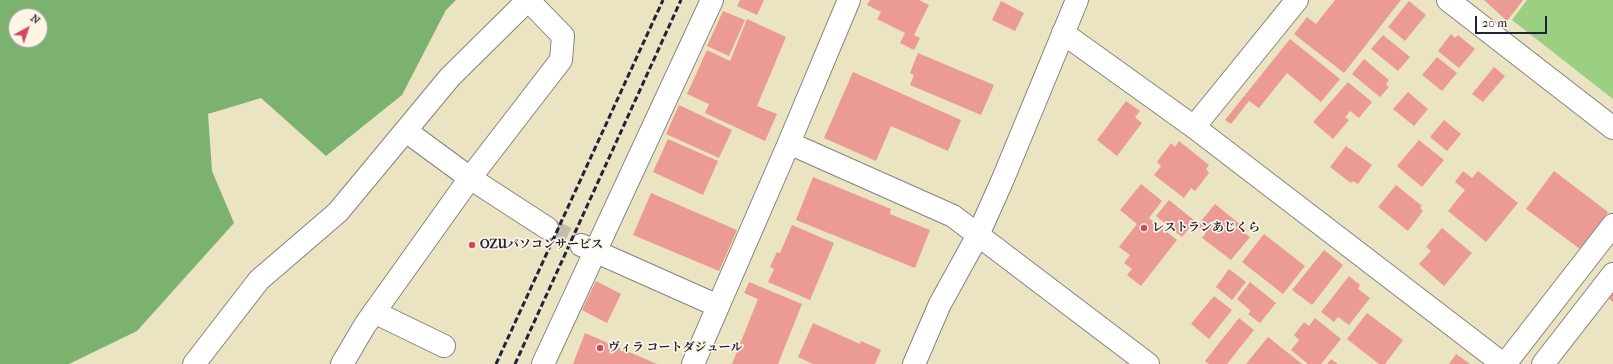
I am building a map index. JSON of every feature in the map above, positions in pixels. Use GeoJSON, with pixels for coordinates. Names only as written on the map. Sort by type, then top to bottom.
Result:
{"type":"FeatureCollection","features":[{"type":"Feature","properties":{"kind":"street"},"geometry":{"type":"LineString","coordinates":[[194,364],[259,280],[338,212],[450,77],[528,0],[562,36],[561,60],[470,178],[374,312],[342,364]]}},
{"type":"Feature","properties":{"kind":"street"},"geometry":{"type":"LineString","coordinates":[[544,364],[589,248],[712,0]]}},
{"type":"Feature","properties":{"kind":"street"},"geometry":{"type":"LineString","coordinates":[[693,364],[789,143],[848,0]]}},
{"type":"Feature","properties":{"kind":"street"},"geometry":{"type":"LineString","coordinates":[[914,364],[940,304],[978,235],[1003,179],[1077,0]]}},
{"type":"Feature","properties":{"kind":"street"},"geometry":{"type":"LineString","coordinates":[[1194,127],[1297,0]]}},
{"type":"Feature","properties":{"kind":"street"},"geometry":{"type":"LineString","coordinates":[[1448,0],[1613,128]]}},
{"type":"Feature","properties":{"kind":"street"},"geometry":{"type":"LineString","coordinates":[[1063,33],[1194,127],[1504,364],[1613,225]]}},
{"type":"Feature","properties":{"kind":"street"},"geometry":{"type":"LineString","coordinates":[[406,131],[470,178],[547,228]]}},
{"type":"Feature","properties":{"kind":"street"},"geometry":{"type":"LineString","coordinates":[[789,143],[953,216],[1148,364]]}},
{"type":"Feature","properties":{"kind":"street"},"geometry":{"type":"LineString","coordinates":[[589,248],[718,306]]}},
{"type":"Feature","properties":{"kind":"street"},"geometry":{"type":"LineString","coordinates":[[1543,364],[1613,274]]}},
{"type":"Feature","properties":{"kind":"street"},"geometry":{"type":"LineString","coordinates":[[374,312],[444,346]]}},
{"type":"Feature","properties":{"kind":"green space"},"geometry":{"type":"Polygon","coordinates":[[[0,0],[456,0],[446,10],[402,95],[326,156],[261,98],[208,114],[212,171],[234,223],[137,331],[69,364],[0,364],[0,0]]]}},
{"type":"Feature","properties":{"kind":"green space"},"geometry":{"type":"Polygon","coordinates":[[[1527,0],[1613,0],[1613,99],[1512,20],[1527,0]]]}},
{"type":"Feature","properties":{"kind":"building"},"geometry":{"type":"Polygon","coordinates":[[[740,0],[764,0],[757,15],[737,6],[740,0]]]}},
{"type":"Feature","properties":{"kind":"building"},"geometry":{"type":"Polygon","coordinates":[[[870,0],[919,0],[929,5],[914,35],[920,38],[914,50],[900,43],[905,33],[877,19],[881,12],[867,5],[870,0]]]}},
{"type":"Feature","properties":{"kind":"building"},"geometry":{"type":"Polygon","coordinates":[[[1335,0],[1401,0],[1344,73],[1294,34],[1307,17],[1316,24],[1335,0]]]}},
{"type":"Feature","properties":{"kind":"building"},"geometry":{"type":"Polygon","coordinates":[[[1484,0],[1523,0],[1507,21],[1484,0]]]}},
{"type":"Feature","properties":{"kind":"building"},"geometry":{"type":"Polygon","coordinates":[[[1001,1],[1024,13],[1015,31],[992,20],[1001,1]]]}},
{"type":"Feature","properties":{"kind":"building"},"geometry":{"type":"Polygon","coordinates":[[[1409,1],[1426,15],[1405,41],[1388,27],[1409,1]]]}},
{"type":"Feature","properties":{"kind":"building"},"geometry":{"type":"Polygon","coordinates":[[[723,11],[745,20],[729,56],[707,46],[723,11]]]}},
{"type":"Feature","properties":{"kind":"building"},"geometry":{"type":"Polygon","coordinates":[[[747,19],[786,37],[757,106],[777,114],[765,141],[705,113],[709,104],[687,94],[707,50],[730,61],[747,19]]]}},
{"type":"Feature","properties":{"kind":"building"},"geometry":{"type":"Polygon","coordinates":[[[1451,34],[1455,38],[1458,35],[1475,49],[1459,68],[1438,51],[1451,34]]]}},
{"type":"Feature","properties":{"kind":"building"},"geometry":{"type":"Polygon","coordinates":[[[1383,35],[1410,57],[1398,71],[1371,49],[1383,35]]]}},
{"type":"Feature","properties":{"kind":"building"},"geometry":{"type":"Polygon","coordinates":[[[1290,39],[1340,79],[1321,102],[1287,73],[1259,108],[1249,101],[1231,124],[1225,120],[1290,39]]]}},
{"type":"Feature","properties":{"kind":"building"},"geometry":{"type":"Polygon","coordinates":[[[918,53],[994,85],[981,115],[910,85],[914,75],[910,73],[918,53]]]}},
{"type":"Feature","properties":{"kind":"building"},"geometry":{"type":"Polygon","coordinates":[[[1437,57],[1457,73],[1442,91],[1422,75],[1437,57]]]}},
{"type":"Feature","properties":{"kind":"building"},"geometry":{"type":"Polygon","coordinates":[[[1364,59],[1389,80],[1386,84],[1389,87],[1380,97],[1352,74],[1364,59]]]}},
{"type":"Feature","properties":{"kind":"building"},"geometry":{"type":"Polygon","coordinates":[[[1494,67],[1505,76],[1483,102],[1472,94],[1494,67]]]}},
{"type":"Feature","properties":{"kind":"building"},"geometry":{"type":"Polygon","coordinates":[[[853,72],[961,120],[948,151],[891,126],[876,161],[824,138],[853,72]]]}},
{"type":"Feature","properties":{"kind":"building"},"geometry":{"type":"Polygon","coordinates":[[[1348,82],[1372,102],[1359,118],[1350,111],[1345,117],[1349,120],[1333,139],[1313,122],[1348,82]]]}},
{"type":"Feature","properties":{"kind":"building"},"geometry":{"type":"Polygon","coordinates":[[[1408,92],[1428,109],[1414,126],[1393,109],[1408,92]]]}},
{"type":"Feature","properties":{"kind":"building"},"geometry":{"type":"Polygon","coordinates":[[[1126,101],[1140,111],[1135,117],[1142,123],[1117,156],[1097,140],[1126,101]]]}},
{"type":"Feature","properties":{"kind":"building"},"geometry":{"type":"Polygon","coordinates":[[[679,105],[732,130],[719,158],[666,134],[679,105]]]}},
{"type":"Feature","properties":{"kind":"building"},"geometry":{"type":"Polygon","coordinates":[[[1444,120],[1461,134],[1447,151],[1430,137],[1444,120]]]}},
{"type":"Feature","properties":{"kind":"building"},"geometry":{"type":"Polygon","coordinates":[[[668,139],[718,161],[703,195],[653,172],[668,139]]]}},
{"type":"Feature","properties":{"kind":"building"},"geometry":{"type":"Polygon","coordinates":[[[1419,140],[1444,160],[1422,187],[1397,166],[1419,140]]]}},
{"type":"Feature","properties":{"kind":"building"},"geometry":{"type":"Polygon","coordinates":[[[1179,141],[1209,165],[1206,169],[1209,173],[1195,191],[1191,188],[1184,198],[1154,175],[1161,166],[1157,162],[1171,143],[1175,147],[1179,141]]]}},
{"type":"Feature","properties":{"kind":"building"},"geometry":{"type":"Polygon","coordinates":[[[1346,146],[1372,165],[1358,184],[1353,181],[1351,183],[1330,167],[1346,146]]]}},
{"type":"Feature","properties":{"kind":"building"},"geometry":{"type":"Polygon","coordinates":[[[1463,171],[1472,178],[1478,171],[1518,203],[1486,242],[1448,211],[1465,190],[1455,182],[1463,171]]]}},
{"type":"Feature","properties":{"kind":"building"},"geometry":{"type":"Polygon","coordinates":[[[1554,171],[1608,212],[1580,249],[1526,209],[1554,171]]]}},
{"type":"Feature","properties":{"kind":"building"},"geometry":{"type":"Polygon","coordinates":[[[813,177],[891,209],[890,214],[930,230],[915,268],[796,220],[813,177]]]}},
{"type":"Feature","properties":{"kind":"building"},"geometry":{"type":"Polygon","coordinates":[[[1141,184],[1162,201],[1149,218],[1177,240],[1141,286],[1127,275],[1132,269],[1124,263],[1130,255],[1119,247],[1137,224],[1120,210],[1141,184]]]}},
{"type":"Feature","properties":{"kind":"building"},"geometry":{"type":"Polygon","coordinates":[[[1396,185],[1422,206],[1420,208],[1423,211],[1408,231],[1378,207],[1396,185]]]}},
{"type":"Feature","properties":{"kind":"building"},"geometry":{"type":"Polygon","coordinates":[[[651,193],[737,230],[719,271],[633,235],[651,193]]]}},
{"type":"Feature","properties":{"kind":"building"},"geometry":{"type":"Polygon","coordinates":[[[1169,200],[1195,221],[1182,237],[1156,216],[1169,200]]]}},
{"type":"Feature","properties":{"kind":"building"},"geometry":{"type":"Polygon","coordinates":[[[1215,204],[1247,230],[1244,233],[1250,237],[1231,260],[1202,238],[1206,233],[1197,226],[1215,204]]]}},
{"type":"Feature","properties":{"kind":"building"},"geometry":{"type":"Polygon","coordinates":[[[792,225],[834,243],[810,300],[768,282],[774,269],[770,267],[777,252],[780,253],[792,225]]]}},
{"type":"Feature","properties":{"kind":"building"},"geometry":{"type":"Polygon","coordinates":[[[1442,228],[1472,253],[1444,286],[1419,264],[1431,251],[1426,247],[1442,228]]]}},
{"type":"Feature","properties":{"kind":"building"},"geometry":{"type":"Polygon","coordinates":[[[1264,234],[1305,266],[1283,294],[1242,262],[1264,234]]]}},
{"type":"Feature","properties":{"kind":"building"},"geometry":{"type":"Polygon","coordinates":[[[1324,250],[1343,265],[1312,305],[1292,290],[1324,250]]]}},
{"type":"Feature","properties":{"kind":"building"},"geometry":{"type":"Polygon","coordinates":[[[1229,269],[1246,282],[1232,300],[1216,287],[1229,269]]]}},
{"type":"Feature","properties":{"kind":"building"},"geometry":{"type":"Polygon","coordinates":[[[1349,276],[1360,285],[1358,289],[1370,298],[1349,325],[1338,317],[1334,322],[1321,312],[1349,276]]]}},
{"type":"Feature","properties":{"kind":"building"},"geometry":{"type":"Polygon","coordinates":[[[596,281],[621,294],[607,323],[582,310],[596,281]]]}},
{"type":"Feature","properties":{"kind":"building"},"geometry":{"type":"Polygon","coordinates":[[[749,282],[802,304],[778,364],[732,364],[758,299],[744,293],[749,282]]]}},
{"type":"Feature","properties":{"kind":"building"},"geometry":{"type":"Polygon","coordinates":[[[1250,282],[1276,303],[1260,323],[1248,314],[1251,311],[1237,299],[1250,282]]]}},
{"type":"Feature","properties":{"kind":"building"},"geometry":{"type":"Polygon","coordinates":[[[1613,292],[1613,302],[1608,298],[1613,292]]]}},
{"type":"Feature","properties":{"kind":"building"},"geometry":{"type":"Polygon","coordinates":[[[1214,296],[1232,310],[1209,339],[1191,324],[1214,296]]]}},
{"type":"Feature","properties":{"kind":"building"},"geometry":{"type":"Polygon","coordinates":[[[1367,313],[1403,340],[1385,364],[1379,364],[1347,339],[1367,313]]]}},
{"type":"Feature","properties":{"kind":"building"},"geometry":{"type":"Polygon","coordinates":[[[1239,318],[1254,330],[1227,364],[1209,364],[1205,361],[1239,318]]]}},
{"type":"Feature","properties":{"kind":"building"},"geometry":{"type":"Polygon","coordinates":[[[1315,318],[1341,339],[1321,364],[1308,364],[1291,350],[1299,340],[1294,335],[1304,322],[1309,326],[1315,318]]]}},
{"type":"Feature","properties":{"kind":"building"},"geometry":{"type":"Polygon","coordinates":[[[813,323],[860,344],[861,341],[881,350],[875,364],[813,364],[798,357],[813,323]]]}},
{"type":"Feature","properties":{"kind":"building","name":"ヴィラ コートダジュール"},"geometry":{"type":"Polygon","coordinates":[[[585,333],[657,364],[573,364],[585,333]]]}},
{"type":"Feature","properties":{"kind":"building"},"geometry":{"type":"Polygon","coordinates":[[[1268,337],[1302,364],[1246,364],[1268,337]]]}},
{"type":"Feature","properties":{"kind":"building"},"geometry":{"type":"Polygon","coordinates":[[[1456,354],[1470,364],[1449,364],[1456,354]]]}},
{"type":"Feature","properties":{"kind":"building"},"geometry":{"type":"Polygon","coordinates":[[[1331,359],[1338,364],[1327,364],[1331,359]]]}},
{"type":"Feature","properties":{"kind":"tunnel"},"geometry":{"type":"LineString","coordinates":[[547,228],[581,245]]}},
{"type":"Feature","properties":{"kind":"railway"},"geometry":{"type":"LineString","coordinates":[[496,364],[663,0]]}},
{"type":"Feature","properties":{"kind":"railway"},"geometry":{"type":"LineString","coordinates":[[515,364],[681,0]]}},
{"type":"Feature","properties":{"kind":"place","name":"レストランあじくら"},"geometry":{"type":"Point","coordinates":[1144,228]}},
{"type":"Feature","properties":{"kind":"place","name":"OZUパソコンサービス"},"geometry":{"type":"Point","coordinates":[472,245]}},
{"type":"Feature","properties":{"kind":"place","name":"ヴィラ コートダジュール"},"geometry":{"type":"Point","coordinates":[600,348]}}]}
